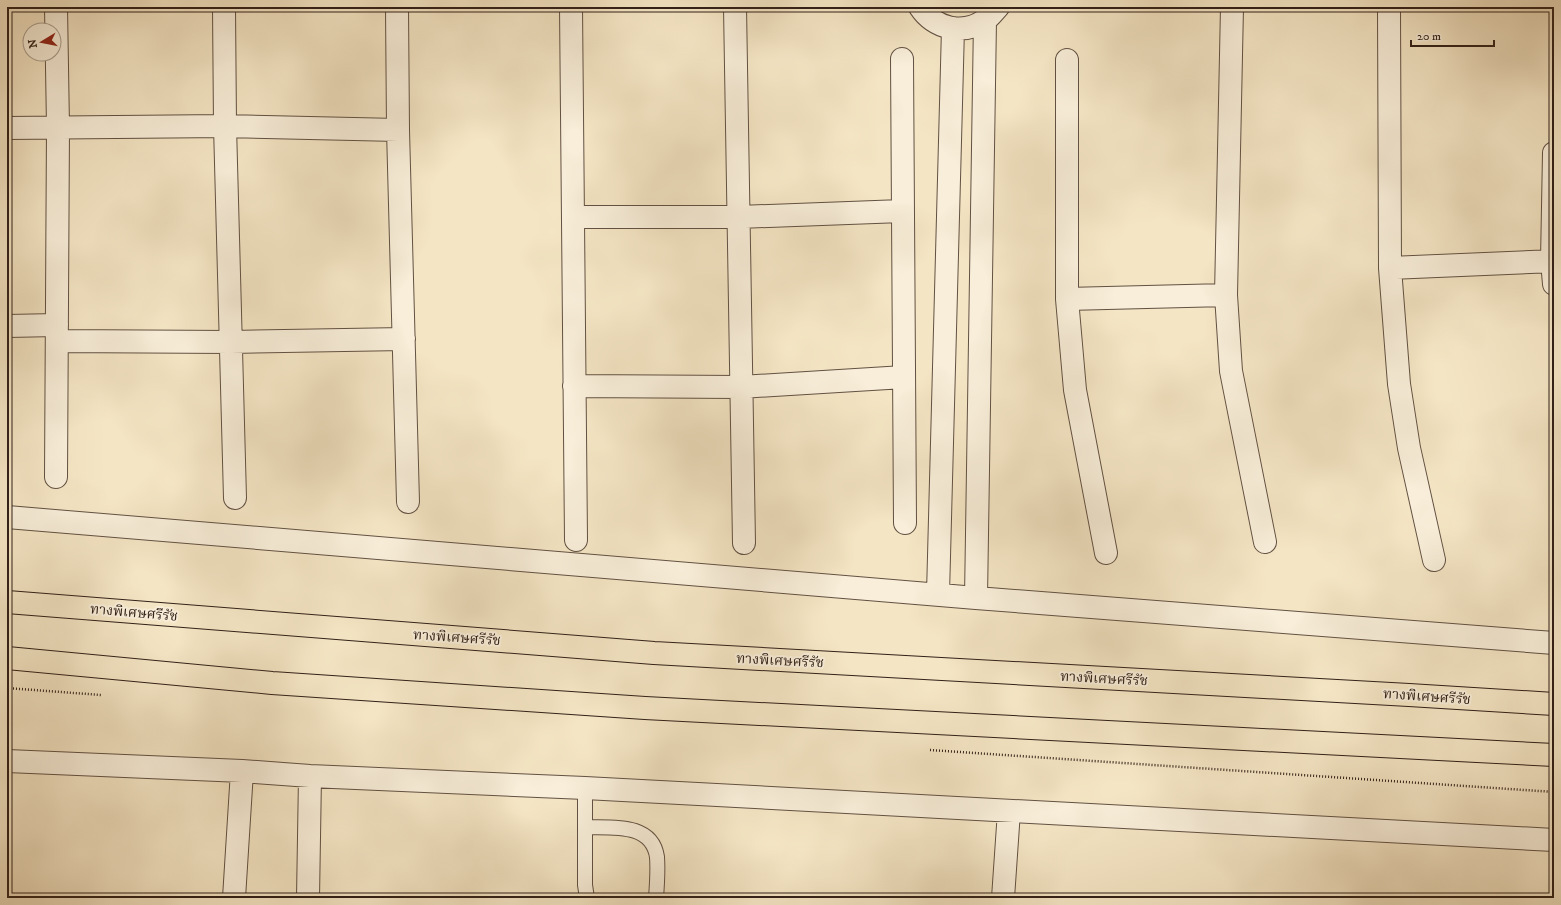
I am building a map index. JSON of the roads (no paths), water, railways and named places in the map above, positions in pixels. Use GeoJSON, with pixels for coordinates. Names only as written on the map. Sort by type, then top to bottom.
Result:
{"type":"FeatureCollection","features":[{"type":"Feature","properties":{"kind":"highway","name":"ทางพิเศษศรีรัช"},"geometry":{"type":"LineString","coordinates":[[7,602],[654,653],[1554,704]]}},
{"type":"Feature","properties":{"kind":"highway"},"geometry":{"type":"LineString","coordinates":[[7,658],[272,683],[645,708],[1554,755]]}},
{"type":"Feature","properties":{"kind":"street"},"geometry":{"type":"LineString","coordinates":[[56,7],[58,127],[56,477]]}},
{"type":"Feature","properties":{"kind":"street"},"geometry":{"type":"LineString","coordinates":[[224,7],[225,126],[235,498]]}},
{"type":"Feature","properties":{"kind":"street"},"geometry":{"type":"LineString","coordinates":[[397,7],[398,130],[408,502]]}},
{"type":"Feature","properties":{"kind":"street"},"geometry":{"type":"LineString","coordinates":[[571,7],[576,540]]}},
{"type":"Feature","properties":{"kind":"street"},"geometry":{"type":"LineString","coordinates":[[735,7],[744,543]]}},
{"type":"Feature","properties":{"kind":"street"},"geometry":{"type":"LineString","coordinates":[[920,7],[925,15],[938,24],[953,28],[970,27],[992,14]]}},
{"type":"Feature","properties":{"kind":"street"},"geometry":{"type":"LineString","coordinates":[[1232,7],[1226,295],[1231,371],[1265,542]]}},
{"type":"Feature","properties":{"kind":"street"},"geometry":{"type":"LineString","coordinates":[[1389,7],[1390,268],[1398,384],[1409,448],[1434,560]]}},
{"type":"Feature","properties":{"kind":"street"},"geometry":{"type":"LineString","coordinates":[[976,598],[992,14]]}},
{"type":"Feature","properties":{"kind":"street"},"geometry":{"type":"LineString","coordinates":[[938,594],[953,28]]}},
{"type":"Feature","properties":{"kind":"street"},"geometry":{"type":"LineString","coordinates":[[902,59],[905,523]]}},
{"type":"Feature","properties":{"kind":"street"},"geometry":{"type":"LineString","coordinates":[[1067,60],[1067,299],[1075,390],[1106,553]]}},
{"type":"Feature","properties":{"kind":"street"},"geometry":{"type":"LineString","coordinates":[[7,128],[225,126],[398,130]]}},
{"type":"Feature","properties":{"kind":"street"},"geometry":{"type":"LineString","coordinates":[[1554,153],[1554,284]]}},
{"type":"Feature","properties":{"kind":"street"},"geometry":{"type":"LineString","coordinates":[[573,217],[739,217],[902,211]]}},
{"type":"Feature","properties":{"kind":"street"},"geometry":{"type":"LineString","coordinates":[[1390,268],[1553,261]]}},
{"type":"Feature","properties":{"kind":"street"},"geometry":{"type":"LineString","coordinates":[[1067,299],[1226,295]]}},
{"type":"Feature","properties":{"kind":"street"},"geometry":{"type":"LineString","coordinates":[[7,326],[57,333],[231,342],[404,339]]}},
{"type":"Feature","properties":{"kind":"street"},"geometry":{"type":"LineString","coordinates":[[574,386],[741,387],[904,377]]}},
{"type":"Feature","properties":{"kind":"street"},"geometry":{"type":"LineString","coordinates":[[7,517],[976,598],[1278,620],[1554,643]]}},
{"type":"Feature","properties":{"kind":"street"},"geometry":{"type":"LineString","coordinates":[[7,761],[585,788],[1554,840]]}},
{"type":"Feature","properties":{"kind":"street"},"geometry":{"type":"LineString","coordinates":[[234,898],[242,771]]}},
{"type":"Feature","properties":{"kind":"street"},"geometry":{"type":"LineString","coordinates":[[308,898],[310,776]]}},
{"type":"Feature","properties":{"kind":"street"},"geometry":{"type":"LineString","coordinates":[[1003,898],[1009,811]]}},
{"type":"Feature","properties":{"kind":"lane"},"geometry":{"type":"LineString","coordinates":[[585,788],[585,885],[587,898]]}},
{"type":"Feature","properties":{"kind":"lane"},"geometry":{"type":"LineString","coordinates":[[585,827],[626,828],[643,833],[653,843],[657,858],[656,898]]}}]}
